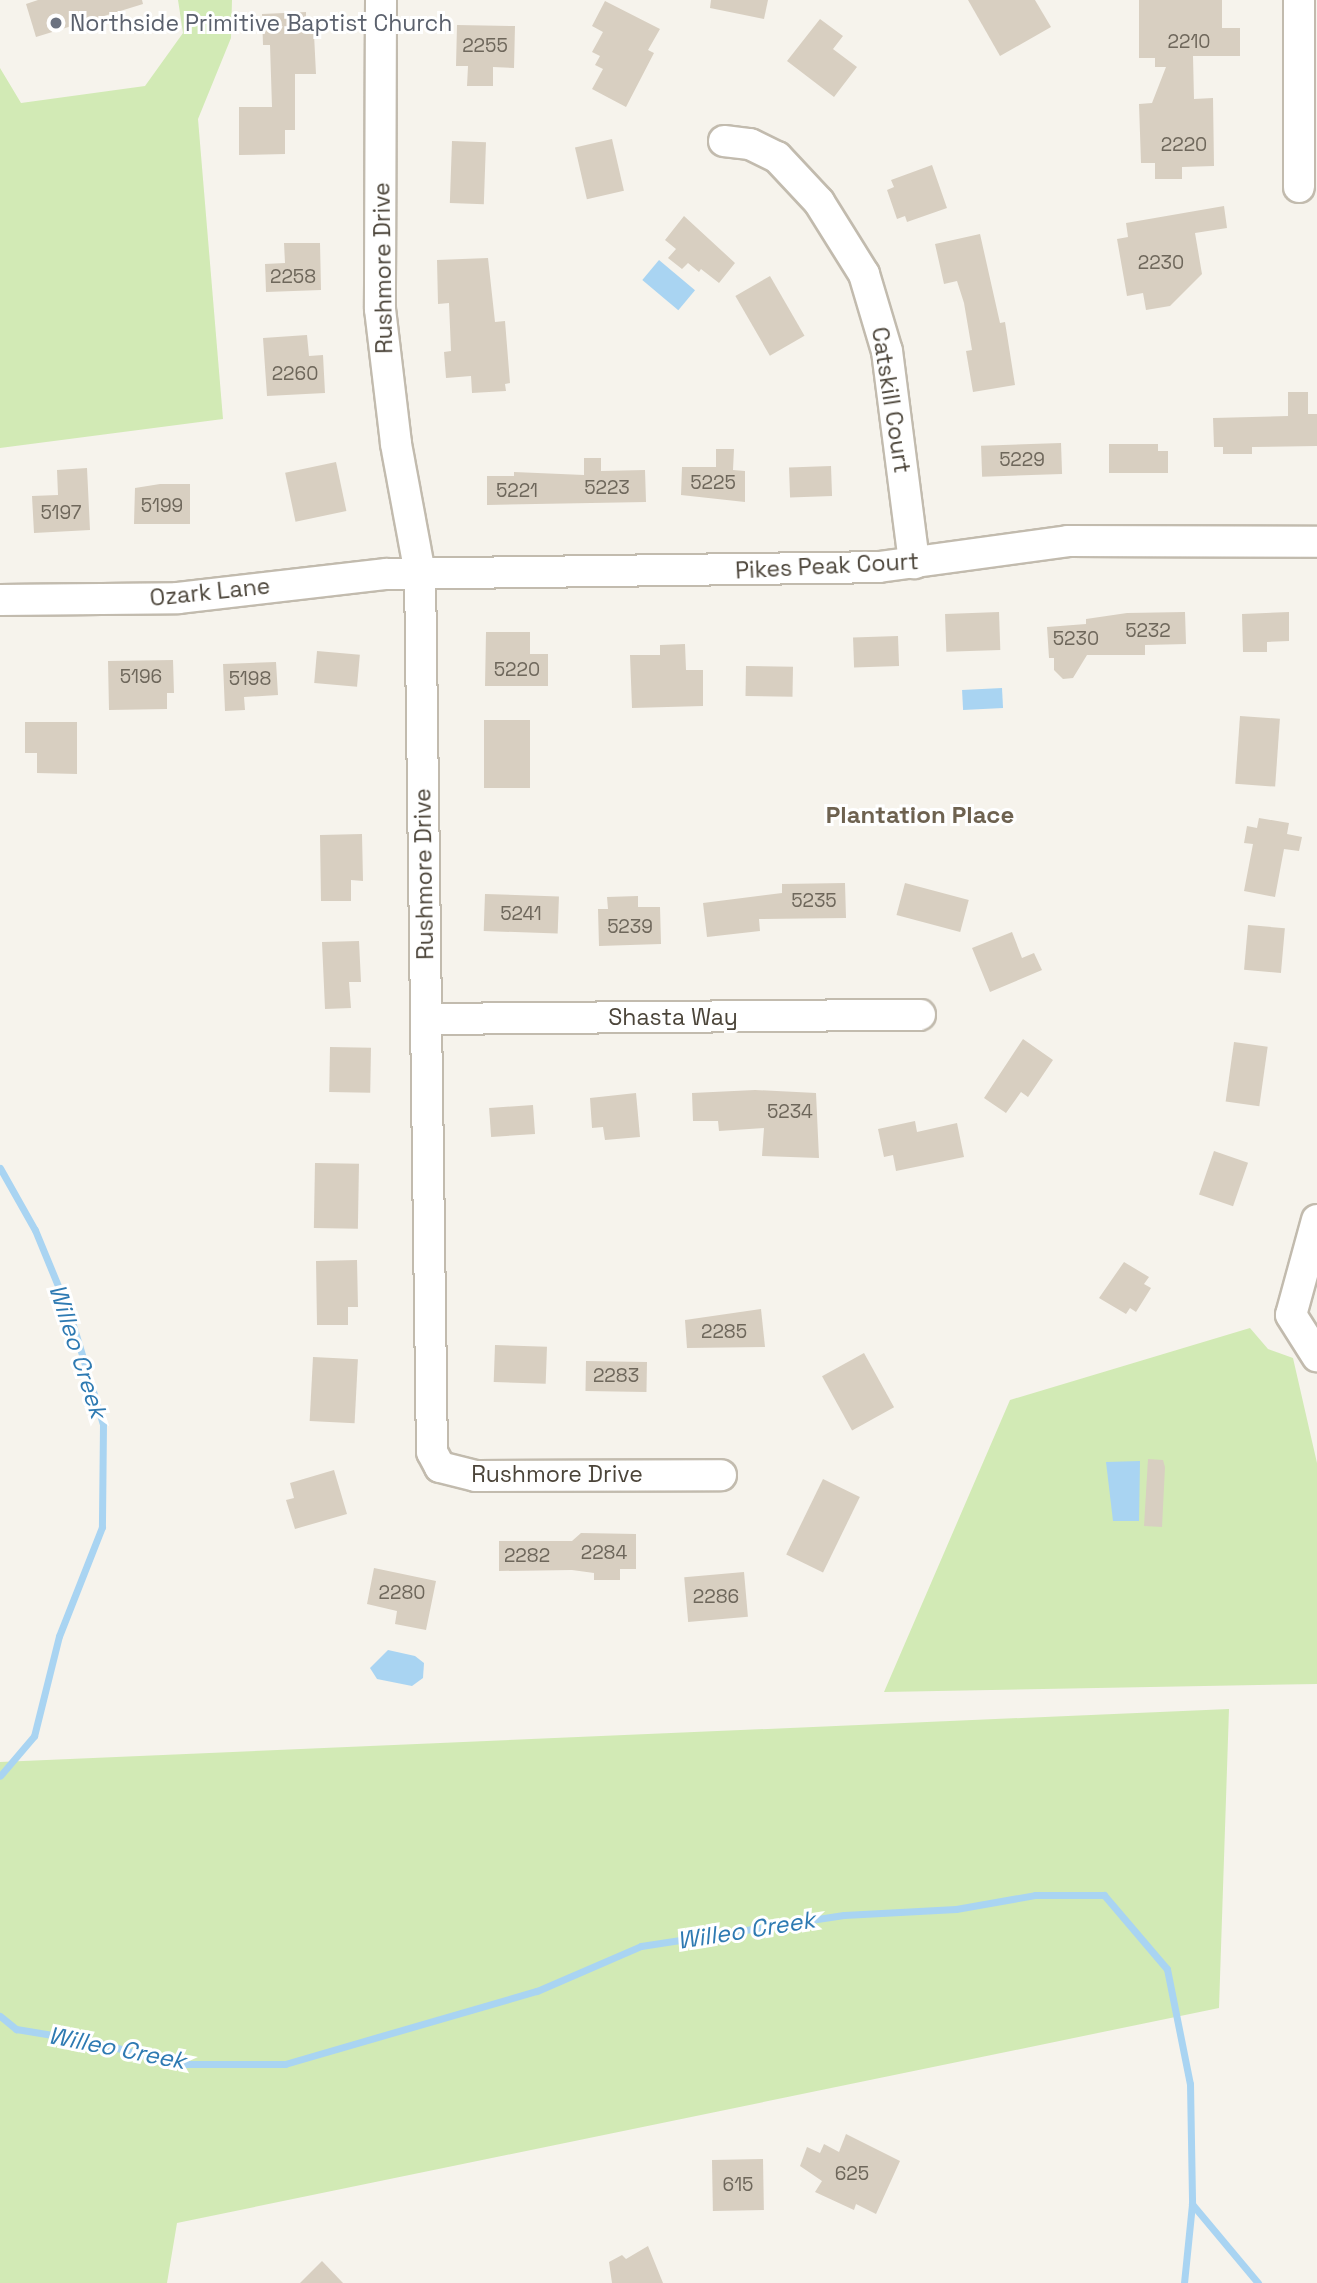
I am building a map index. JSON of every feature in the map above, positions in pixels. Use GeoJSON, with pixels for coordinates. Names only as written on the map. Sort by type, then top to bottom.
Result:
{"type":"FeatureCollection","features":[{"type":"Feature","properties":{"kind":"street","name":"Rushmore Drive"},"geometry":{"type":"LineString","coordinates":[[381,0],[380,309],[396,444],[420,574],[429,1435],[440,1467],[476,1476],[720,1475]]}},
{"type":"Feature","properties":{"kind":"street"},"geometry":{"type":"LineString","coordinates":[[1299,0],[1299,187]]}},
{"type":"Feature","properties":{"kind":"street","name":"Catskill Court"},"geometry":{"type":"LineString","coordinates":[[724,141],[750,144],[777,157],[819,202],[863,274],[887,351],[915,563]]}},
{"type":"Feature","properties":{"kind":"street","name":"Pikes Peak Court"},"geometry":{"type":"LineString","coordinates":[[420,574],[838,569],[915,563],[1068,541],[1317,542]]}},
{"type":"Feature","properties":{"kind":"street","name":"Ozark Lane"},"geometry":{"type":"LineString","coordinates":[[0,600],[178,598],[420,574]]}},
{"type":"Feature","properties":{"kind":"street","name":"Shasta Way"},"geometry":{"type":"LineString","coordinates":[[426,1019],[920,1014]]}},
{"type":"Feature","properties":{"kind":"street"},"geometry":{"type":"LineString","coordinates":[[1317,1220],[1291,1315],[1317,1356]]}},
{"type":"Feature","properties":{"kind":"green space"},"geometry":{"type":"Polygon","coordinates":[[[178,0],[232,0],[231,38],[198,119],[223,419],[0,448],[0,68],[21,103],[145,86],[183,33],[178,0]]]}},
{"type":"Feature","properties":{"kind":"green space"},"geometry":{"type":"Polygon","coordinates":[[[1250,1328],[1268,1349],[1293,1358],[1317,1463],[1317,1684],[884,1692],[1010,1400],[1250,1328]]]}},
{"type":"Feature","properties":{"kind":"green space"},"geometry":{"type":"Polygon","coordinates":[[[1229,1709],[1219,2008],[177,2223],[167,2283],[0,2283],[0,1762],[1229,1709]]]}},
{"type":"Feature","properties":{"kind":"water"},"geometry":{"type":"Polygon","coordinates":[[[659,260],[695,290],[678,310],[642,280],[659,260]]]}},
{"type":"Feature","properties":{"kind":"water"},"geometry":{"type":"Polygon","coordinates":[[[1002,688],[1003,708],[963,710],[962,690],[1002,688]]]}},
{"type":"Feature","properties":{"kind":"water"},"geometry":{"type":"Polygon","coordinates":[[[1140,1461],[1139,1521],[1113,1521],[1106,1462],[1140,1461]]]}},
{"type":"Feature","properties":{"kind":"water"},"geometry":{"type":"Polygon","coordinates":[[[388,1650],[415,1656],[424,1663],[423,1678],[412,1686],[377,1679],[370,1668],[388,1650]]]}},
{"type":"Feature","properties":{"kind":"building","name":"Northside Primitive Baptist Church"},"geometry":{"type":"Polygon","coordinates":[[[38,0],[142,0],[143,4],[36,37],[26,4],[38,0]]]}},
{"type":"Feature","properties":{"kind":"building"},"geometry":{"type":"Polygon","coordinates":[[[711,0],[768,0],[764,19],[710,8],[711,0]]]}},
{"type":"Feature","properties":{"kind":"building"},"geometry":{"type":"Polygon","coordinates":[[[968,0],[1035,0],[1051,27],[1000,56],[968,0]]]}},
{"type":"Feature","properties":{"kind":"building"},"geometry":{"type":"Polygon","coordinates":[[[1139,0],[1222,0],[1222,28],[1240,28],[1240,56],[1193,56],[1194,99],[1213,98],[1214,166],[1182,167],[1182,179],[1155,179],[1155,163],[1141,163],[1139,104],[1152,103],[1166,67],[1155,67],[1155,58],[1139,58],[1139,0]]]}},
{"type":"Feature","properties":{"kind":"building"},"geometry":{"type":"Polygon","coordinates":[[[605,1],[660,29],[648,50],[654,53],[626,107],[592,89],[603,69],[595,65],[600,56],[592,52],[603,32],[592,26],[605,1]]]}},
{"type":"Feature","properties":{"kind":"building"},"geometry":{"type":"Polygon","coordinates":[[[306,12],[306,34],[314,34],[316,74],[295,74],[295,130],[285,130],[285,154],[239,155],[239,107],[272,107],[270,45],[263,45],[262,14],[306,12]]]}},
{"type":"Feature","properties":{"kind":"building"},"geometry":{"type":"Polygon","coordinates":[[[820,19],[843,36],[833,49],[857,67],[834,97],[787,61],[820,19]]]}},
{"type":"Feature","properties":{"kind":"building"},"geometry":{"type":"Polygon","coordinates":[[[457,25],[515,26],[514,68],[493,67],[493,86],[467,86],[468,66],[456,66],[457,25]]]}},
{"type":"Feature","properties":{"kind":"building"},"geometry":{"type":"Polygon","coordinates":[[[612,139],[624,191],[587,199],[575,148],[612,139]]]}},
{"type":"Feature","properties":{"kind":"building"},"geometry":{"type":"Polygon","coordinates":[[[452,141],[486,142],[484,204],[450,203],[452,141]]]}},
{"type":"Feature","properties":{"kind":"building"},"geometry":{"type":"Polygon","coordinates":[[[932,165],[947,208],[907,222],[905,216],[897,219],[887,190],[894,187],[891,180],[932,165]]]}},
{"type":"Feature","properties":{"kind":"building"},"geometry":{"type":"Polygon","coordinates":[[[1224,206],[1227,228],[1195,233],[1202,274],[1170,306],[1146,310],[1143,293],[1127,296],[1117,239],[1128,237],[1126,223],[1224,206]]]}},
{"type":"Feature","properties":{"kind":"building"},"geometry":{"type":"Polygon","coordinates":[[[684,216],[735,263],[719,283],[701,269],[699,272],[688,263],[682,269],[668,258],[676,249],[665,240],[684,216]]]}},
{"type":"Feature","properties":{"kind":"building"},"geometry":{"type":"Polygon","coordinates":[[[980,234],[1000,323],[1005,322],[1015,385],[973,392],[966,351],[972,350],[964,303],[957,281],[944,284],[935,244],[980,234]]]}},
{"type":"Feature","properties":{"kind":"building"},"geometry":{"type":"Polygon","coordinates":[[[284,243],[320,243],[321,290],[266,292],[265,264],[285,263],[284,243]]]}},
{"type":"Feature","properties":{"kind":"building"},"geometry":{"type":"Polygon","coordinates":[[[488,258],[495,322],[505,321],[510,383],[505,384],[506,391],[472,393],[471,376],[446,378],[444,352],[451,351],[449,303],[438,304],[437,260],[488,258]]]}},
{"type":"Feature","properties":{"kind":"building"},"geometry":{"type":"Polygon","coordinates":[[[770,276],[804,336],[770,356],[735,296],[770,276]]]}},
{"type":"Feature","properties":{"kind":"building"},"geometry":{"type":"Polygon","coordinates":[[[307,335],[309,356],[323,355],[325,393],[267,396],[263,338],[307,335]]]}},
{"type":"Feature","properties":{"kind":"building"},"geometry":{"type":"Polygon","coordinates":[[[1288,392],[1308,392],[1308,414],[1317,414],[1317,446],[1252,447],[1252,454],[1223,454],[1223,447],[1214,447],[1213,418],[1288,416],[1288,392]]]}},
{"type":"Feature","properties":{"kind":"building"},"geometry":{"type":"Polygon","coordinates":[[[1061,443],[1062,474],[982,477],[981,446],[1061,443]]]}},
{"type":"Feature","properties":{"kind":"building"},"geometry":{"type":"Polygon","coordinates":[[[1109,444],[1158,444],[1158,451],[1168,451],[1168,473],[1109,473],[1109,444]]]}},
{"type":"Feature","properties":{"kind":"building"},"geometry":{"type":"Polygon","coordinates":[[[716,449],[734,449],[733,470],[745,471],[745,502],[681,495],[682,467],[716,467],[716,449]]]}},
{"type":"Feature","properties":{"kind":"building"},"geometry":{"type":"Polygon","coordinates":[[[584,458],[601,458],[601,471],[645,470],[646,502],[487,505],[487,476],[514,476],[514,472],[584,475],[584,458]]]}},
{"type":"Feature","properties":{"kind":"building"},"geometry":{"type":"Polygon","coordinates":[[[336,462],[346,511],[296,522],[285,473],[336,462]]]}},
{"type":"Feature","properties":{"kind":"building"},"geometry":{"type":"Polygon","coordinates":[[[831,466],[832,496],[790,497],[789,467],[831,466]]]}},
{"type":"Feature","properties":{"kind":"building"},"geometry":{"type":"Polygon","coordinates":[[[87,468],[90,530],[34,533],[32,496],[58,495],[57,470],[87,468]]]}},
{"type":"Feature","properties":{"kind":"building"},"geometry":{"type":"Polygon","coordinates":[[[160,484],[190,484],[190,524],[134,524],[135,488],[160,484]]]}},
{"type":"Feature","properties":{"kind":"building"},"geometry":{"type":"Polygon","coordinates":[[[999,612],[1000,650],[946,652],[945,614],[999,612]]]}},
{"type":"Feature","properties":{"kind":"building"},"geometry":{"type":"Polygon","coordinates":[[[1185,612],[1186,644],[1145,645],[1145,655],[1087,655],[1073,678],[1063,679],[1054,670],[1054,658],[1049,658],[1047,627],[1086,624],[1086,619],[1127,613],[1185,612]]]}},
{"type":"Feature","properties":{"kind":"building"},"geometry":{"type":"Polygon","coordinates":[[[1289,612],[1289,641],[1267,642],[1267,652],[1243,652],[1242,614],[1289,612]]]}},
{"type":"Feature","properties":{"kind":"building"},"geometry":{"type":"Polygon","coordinates":[[[486,632],[530,632],[530,654],[548,654],[548,686],[485,686],[486,632]]]}},
{"type":"Feature","properties":{"kind":"building"},"geometry":{"type":"Polygon","coordinates":[[[898,636],[899,666],[854,668],[853,638],[898,636]]]}},
{"type":"Feature","properties":{"kind":"building"},"geometry":{"type":"Polygon","coordinates":[[[685,644],[686,670],[703,670],[703,706],[632,708],[630,655],[660,655],[660,645],[685,644]]]}},
{"type":"Feature","properties":{"kind":"building"},"geometry":{"type":"Polygon","coordinates":[[[317,651],[360,655],[357,687],[314,683],[317,651]]]}},
{"type":"Feature","properties":{"kind":"building"},"geometry":{"type":"Polygon","coordinates":[[[173,660],[174,693],[167,693],[167,709],[109,710],[108,661],[173,660]]]}},
{"type":"Feature","properties":{"kind":"building"},"geometry":{"type":"Polygon","coordinates":[[[276,662],[278,695],[244,697],[245,710],[225,711],[223,664],[276,662]]]}},
{"type":"Feature","properties":{"kind":"building"},"geometry":{"type":"Polygon","coordinates":[[[746,666],[793,667],[792,697],[745,696],[746,666]]]}},
{"type":"Feature","properties":{"kind":"building"},"geometry":{"type":"Polygon","coordinates":[[[1240,716],[1280,719],[1275,787],[1235,784],[1240,716]]]}},
{"type":"Feature","properties":{"kind":"building"},"geometry":{"type":"Polygon","coordinates":[[[484,720],[530,720],[530,788],[484,788],[484,720]]]}},
{"type":"Feature","properties":{"kind":"building"},"geometry":{"type":"Polygon","coordinates":[[[25,722],[77,722],[77,774],[37,773],[37,753],[25,753],[25,722]]]}},
{"type":"Feature","properties":{"kind":"building"},"geometry":{"type":"Polygon","coordinates":[[[1259,818],[1289,823],[1287,834],[1302,837],[1299,851],[1284,849],[1275,897],[1244,891],[1253,844],[1244,843],[1247,826],[1257,828],[1259,818]]]}},
{"type":"Feature","properties":{"kind":"building"},"geometry":{"type":"Polygon","coordinates":[[[362,834],[363,881],[351,880],[351,901],[321,901],[320,835],[362,834]]]}},
{"type":"Feature","properties":{"kind":"building"},"geometry":{"type":"Polygon","coordinates":[[[845,883],[846,918],[759,919],[760,931],[707,937],[703,903],[782,893],[782,884],[845,883]]]}},
{"type":"Feature","properties":{"kind":"building"},"geometry":{"type":"Polygon","coordinates":[[[905,883],[969,900],[960,932],[896,915],[905,883]]]}},
{"type":"Feature","properties":{"kind":"building"},"geometry":{"type":"Polygon","coordinates":[[[485,894],[559,897],[558,934],[484,931],[485,894]]]}},
{"type":"Feature","properties":{"kind":"building"},"geometry":{"type":"Polygon","coordinates":[[[638,896],[638,907],[660,907],[661,944],[599,946],[598,909],[608,909],[607,897],[638,896]]]}},
{"type":"Feature","properties":{"kind":"building"},"geometry":{"type":"Polygon","coordinates":[[[1248,925],[1285,928],[1281,973],[1244,970],[1248,925]]]}},
{"type":"Feature","properties":{"kind":"building"},"geometry":{"type":"Polygon","coordinates":[[[1012,932],[1022,958],[1034,953],[1042,970],[990,992],[972,948],[1012,932]]]}},
{"type":"Feature","properties":{"kind":"building"},"geometry":{"type":"Polygon","coordinates":[[[359,941],[361,982],[349,982],[351,1008],[325,1009],[322,942],[359,941]]]}},
{"type":"Feature","properties":{"kind":"building"},"geometry":{"type":"Polygon","coordinates":[[[1023,1039],[1053,1060],[1028,1097],[1021,1092],[1006,1113],[984,1098],[1023,1039]]]}},
{"type":"Feature","properties":{"kind":"building"},"geometry":{"type":"Polygon","coordinates":[[[1234,1042],[1268,1047],[1259,1106],[1226,1101],[1234,1042]]]}},
{"type":"Feature","properties":{"kind":"building"},"geometry":{"type":"Polygon","coordinates":[[[330,1047],[371,1048],[370,1093],[329,1092],[330,1047]]]}},
{"type":"Feature","properties":{"kind":"building"},"geometry":{"type":"Polygon","coordinates":[[[755,1090],[816,1093],[819,1158],[762,1156],[764,1128],[719,1131],[718,1121],[693,1121],[692,1093],[755,1090]]]}},
{"type":"Feature","properties":{"kind":"building"},"geometry":{"type":"Polygon","coordinates":[[[636,1093],[640,1137],[605,1140],[603,1127],[592,1128],[590,1098],[636,1093]]]}},
{"type":"Feature","properties":{"kind":"building"},"geometry":{"type":"Polygon","coordinates":[[[533,1105],[535,1134],[491,1137],[489,1108],[533,1105]]]}},
{"type":"Feature","properties":{"kind":"building"},"geometry":{"type":"Polygon","coordinates":[[[915,1121],[917,1132],[957,1123],[964,1157],[896,1171],[893,1155],[884,1157],[878,1129],[915,1121]]]}},
{"type":"Feature","properties":{"kind":"building"},"geometry":{"type":"Polygon","coordinates":[[[1214,1151],[1248,1163],[1233,1206],[1199,1194],[1214,1151]]]}},
{"type":"Feature","properties":{"kind":"building"},"geometry":{"type":"Polygon","coordinates":[[[315,1163],[359,1164],[358,1229],[314,1228],[315,1163]]]}},
{"type":"Feature","properties":{"kind":"building"},"geometry":{"type":"Polygon","coordinates":[[[357,1260],[358,1307],[348,1307],[348,1325],[317,1325],[316,1261],[357,1260]]]}},
{"type":"Feature","properties":{"kind":"building"},"geometry":{"type":"Polygon","coordinates":[[[1124,1262],[1149,1277],[1144,1284],[1151,1288],[1136,1312],[1130,1308],[1126,1314],[1099,1298],[1124,1262]]]}},
{"type":"Feature","properties":{"kind":"building"},"geometry":{"type":"Polygon","coordinates":[[[761,1309],[765,1347],[687,1348],[685,1320],[761,1309]]]}},
{"type":"Feature","properties":{"kind":"building"},"geometry":{"type":"Polygon","coordinates":[[[495,1345],[547,1347],[546,1384],[494,1382],[495,1345]]]}},
{"type":"Feature","properties":{"kind":"building"},"geometry":{"type":"Polygon","coordinates":[[[864,1353],[894,1407],[852,1430],[822,1376],[864,1353]]]}},
{"type":"Feature","properties":{"kind":"building"},"geometry":{"type":"Polygon","coordinates":[[[313,1357],[358,1359],[355,1423],[310,1421],[313,1357]]]}},
{"type":"Feature","properties":{"kind":"building"},"geometry":{"type":"Polygon","coordinates":[[[586,1361],[647,1362],[646,1392],[585,1391],[586,1361]]]}},
{"type":"Feature","properties":{"kind":"building"},"geometry":{"type":"Polygon","coordinates":[[[1148,1459],[1163,1460],[1165,1467],[1162,1527],[1144,1526],[1148,1459]]]}},
{"type":"Feature","properties":{"kind":"building"},"geometry":{"type":"Polygon","coordinates":[[[334,1470],[347,1514],[295,1529],[286,1500],[294,1498],[290,1483],[334,1470]]]}},
{"type":"Feature","properties":{"kind":"building"},"geometry":{"type":"Polygon","coordinates":[[[823,1479],[860,1497],[823,1572],[786,1554],[823,1479]]]}},
{"type":"Feature","properties":{"kind":"building"},"geometry":{"type":"Polygon","coordinates":[[[581,1533],[636,1534],[636,1569],[620,1569],[620,1580],[594,1580],[594,1573],[572,1570],[499,1571],[499,1541],[572,1541],[581,1533]]]}},
{"type":"Feature","properties":{"kind":"building"},"geometry":{"type":"Polygon","coordinates":[[[374,1568],[436,1581],[426,1630],[395,1624],[397,1611],[367,1604],[374,1568]]]}},
{"type":"Feature","properties":{"kind":"building"},"geometry":{"type":"Polygon","coordinates":[[[744,1572],[748,1617],[688,1622],[684,1577],[744,1572]]]}},
{"type":"Feature","properties":{"kind":"building"},"geometry":{"type":"Polygon","coordinates":[[[846,2134],[900,2161],[876,2214],[856,2204],[854,2210],[815,2192],[822,2181],[800,2166],[807,2147],[820,2153],[824,2144],[839,2152],[846,2134]]]}},
{"type":"Feature","properties":{"kind":"building"},"geometry":{"type":"Polygon","coordinates":[[[763,2159],[764,2210],[713,2211],[712,2160],[763,2159]]]}},
{"type":"Feature","properties":{"kind":"building"},"geometry":{"type":"Polygon","coordinates":[[[648,2246],[663,2283],[612,2283],[609,2262],[622,2255],[626,2259],[648,2246]]]}},
{"type":"Feature","properties":{"kind":"building"},"geometry":{"type":"Polygon","coordinates":[[[322,2261],[343,2283],[300,2283],[322,2261]]]}},
{"type":"Feature","properties":{"kind":"waterway","name":"Willeo Creek"},"geometry":{"type":"LineString","coordinates":[[0,1168],[35,1230],[70,1315],[103,1424],[102,1527],[59,1636],[34,1736],[0,1776]]}},
{"type":"Feature","properties":{"kind":"waterway","name":"Willeo Creek"},"geometry":{"type":"LineString","coordinates":[[0,2016],[16,2029],[95,2042],[177,2064],[285,2064],[537,1991],[641,1946],[844,1915],[956,1909],[1035,1895],[1104,1895],[1167,1969],[1190,2084],[1192,2204],[1184,2283]]}},
{"type":"Feature","properties":{"kind":"waterway"},"geometry":{"type":"LineString","coordinates":[[1192,2204],[1258,2283]]}},
{"type":"Feature","properties":{"kind":"place","name":"Northside Primitive Baptist Church"},"geometry":{"type":"Point","coordinates":[56,23]}},
{"type":"Feature","properties":{"kind":"district","name":"Plantation Place"},"geometry":{"type":"Point","coordinates":[920,815]}}]}
